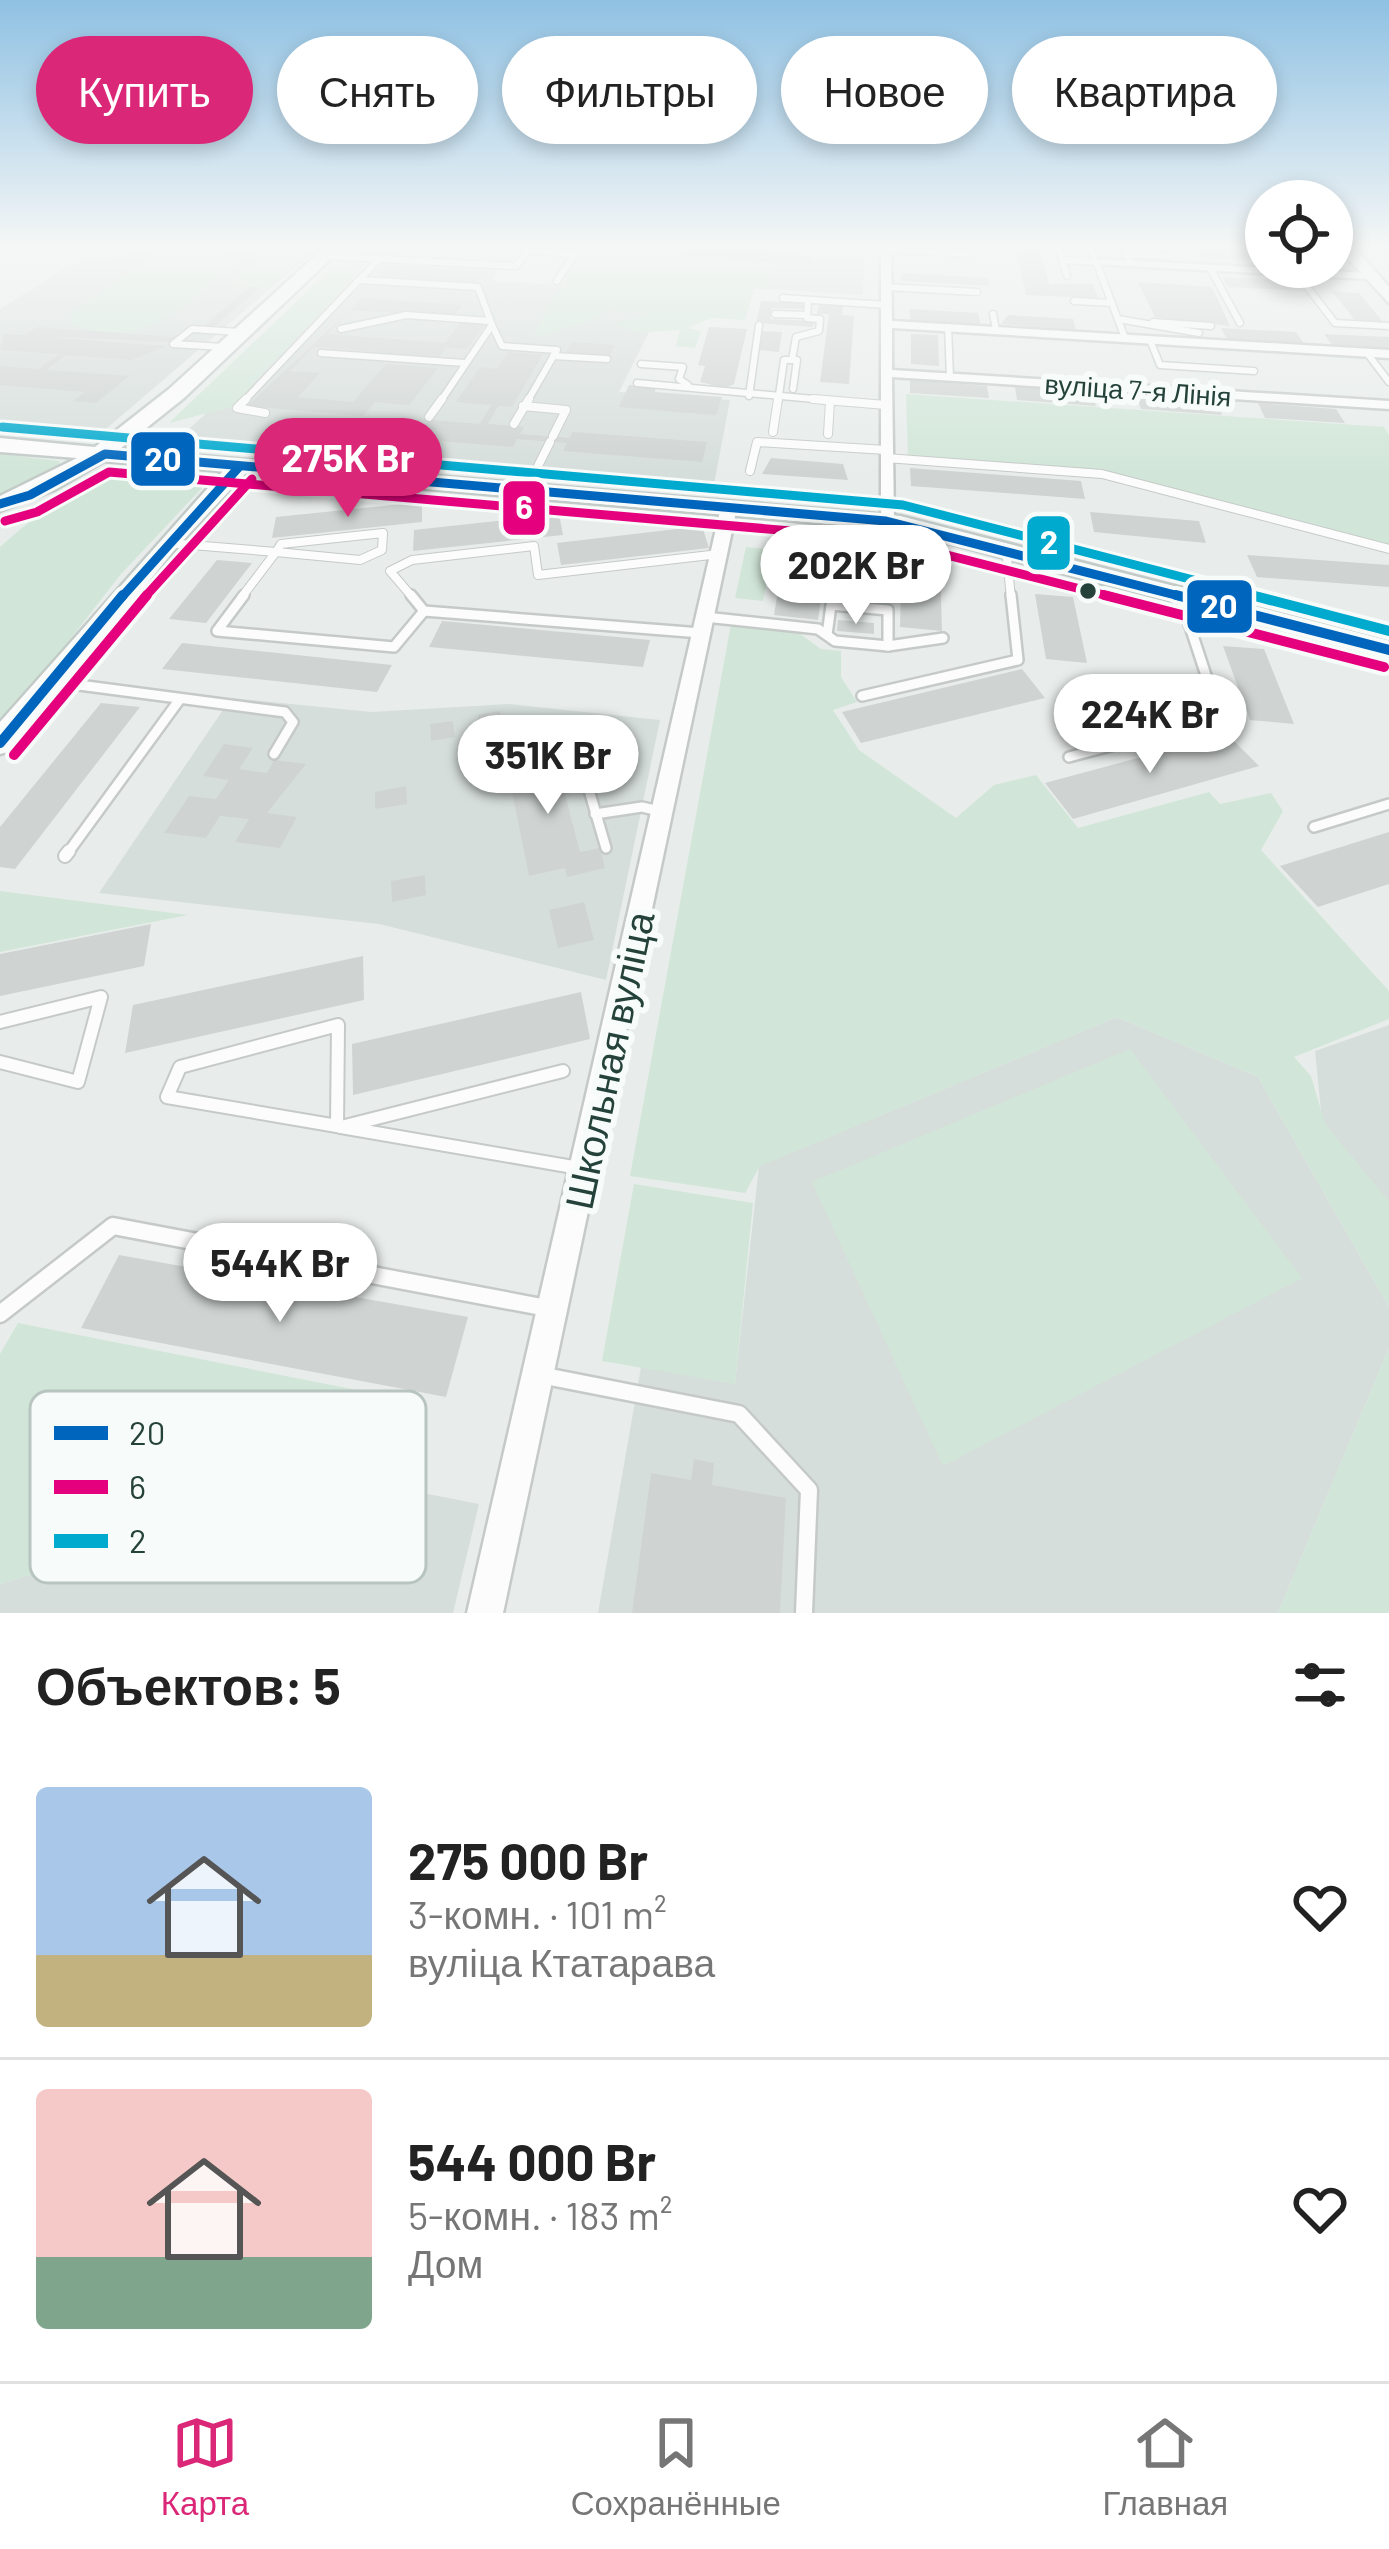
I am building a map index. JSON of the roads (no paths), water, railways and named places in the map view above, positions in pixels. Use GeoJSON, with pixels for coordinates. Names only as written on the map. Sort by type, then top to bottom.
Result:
{"type":"FeatureCollection","features":[{"type":"Feature","properties":{"kind":"main road"},"geometry":{"type":"LineString","coordinates":[[0,504],[30,495],[104,454],[250,323]]}},
{"type":"Feature","properties":{"kind":"main road"},"geometry":{"type":"LineString","coordinates":[[0,445],[886,521],[1006,548],[1387,654]]}},
{"type":"Feature","properties":{"kind":"main road"},"geometry":{"type":"LineString","coordinates":[[0,743],[56,682],[167,543],[239,467]]}},
{"type":"Feature","properties":{"kind":"street"},"geometry":{"type":"LineString","coordinates":[[886,521],[886,324],[1389,354]]}},
{"type":"Feature","properties":{"kind":"street","name":"вуліца 7-я Лінія"},"geometry":{"type":"LineString","coordinates":[[886,373],[1389,405]]}},
{"type":"Feature","properties":{"kind":"street","name":"Школьная вуліца"},"geometry":{"type":"LineString","coordinates":[[485,1613],[729,507]]}},
{"type":"Feature","properties":{"kind":"lane"},"geometry":{"type":"LineString","coordinates":[[266,413],[237,408],[318,323]]}},
{"type":"Feature","properties":{"kind":"lane"},"geometry":{"type":"LineString","coordinates":[[341,329],[370,323]]}},
{"type":"Feature","properties":{"kind":"lane"},"geometry":{"type":"LineString","coordinates":[[491,323],[502,346],[557,350],[514,424]]}},
{"type":"Feature","properties":{"kind":"lane"},"geometry":{"type":"LineString","coordinates":[[429,417],[491,323]]}},
{"type":"Feature","properties":{"kind":"lane"},"geometry":{"type":"LineString","coordinates":[[791,360],[796,337],[819,331],[820,323]]}},
{"type":"Feature","properties":{"kind":"lane"},"geometry":{"type":"LineString","coordinates":[[995,323],[996,330]]}},
{"type":"Feature","properties":{"kind":"lane"},"geometry":{"type":"LineString","coordinates":[[1120,323],[1125,338]]}},
{"type":"Feature","properties":{"kind":"lane"},"geometry":{"type":"LineString","coordinates":[[1154,323],[1157,330],[1199,333]]}},
{"type":"Feature","properties":{"kind":"lane"},"geometry":{"type":"LineString","coordinates":[[1171,323],[1211,326]]}},
{"type":"Feature","properties":{"kind":"lane"},"geometry":{"type":"LineString","coordinates":[[1340,323],[1389,326]]}},
{"type":"Feature","properties":{"kind":"lane"},"geometry":{"type":"LineString","coordinates":[[749,396],[759,326]]}},
{"type":"Feature","properties":{"kind":"lane"},"geometry":{"type":"LineString","coordinates":[[948,327],[950,377]]}},
{"type":"Feature","properties":{"kind":"lane"},"geometry":{"type":"LineString","coordinates":[[224,346],[173,344],[192,328],[240,332]]}},
{"type":"Feature","properties":{"kind":"lane"},"geometry":{"type":"LineString","coordinates":[[1150,340],[1160,365],[1254,371]]}},
{"type":"Feature","properties":{"kind":"lane"},"geometry":{"type":"LineString","coordinates":[[1367,352],[1389,382]]}},
{"type":"Feature","properties":{"kind":"lane"},"geometry":{"type":"LineString","coordinates":[[321,353],[465,363]]}},
{"type":"Feature","properties":{"kind":"lane"},"geometry":{"type":"LineString","coordinates":[[553,356],[607,359]]}},
{"type":"Feature","properties":{"kind":"lane"},"geometry":{"type":"LineString","coordinates":[[773,432],[784,360],[797,360],[793,389]]}},
{"type":"Feature","properties":{"kind":"lane"},"geometry":{"type":"LineString","coordinates":[[641,364],[683,367],[680,379],[698,392],[886,405]]}},
{"type":"Feature","properties":{"kind":"lane"},"geometry":{"type":"LineString","coordinates":[[647,384],[655,365]]}},
{"type":"Feature","properties":{"kind":"lane"},"geometry":{"type":"LineString","coordinates":[[637,383],[690,387]]}},
{"type":"Feature","properties":{"kind":"lane"},"geometry":{"type":"LineString","coordinates":[[828,434],[830,401]]}},
{"type":"Feature","properties":{"kind":"lane"},"geometry":{"type":"LineString","coordinates":[[524,406],[566,410],[526,490]]}},
{"type":"Feature","properties":{"kind":"lane"},"geometry":{"type":"LineString","coordinates":[[750,471],[757,442],[1102,474],[1389,549]]}},
{"type":"Feature","properties":{"kind":"lane"},"geometry":{"type":"LineString","coordinates":[[167,543],[276,552],[359,560],[382,550],[382,533],[281,544],[276,552],[217,631],[394,647],[424,611]]}},
{"type":"Feature","properties":{"kind":"lane"},"geometry":{"type":"LineString","coordinates":[[719,554],[538,575],[534,546],[412,560],[390,572],[424,611],[818,628],[835,641],[888,646],[943,638]]}},
{"type":"Feature","properties":{"kind":"lane"},"geometry":{"type":"LineString","coordinates":[[862,696],[1018,660],[1006,548]]}},
{"type":"Feature","properties":{"kind":"lane"},"geometry":{"type":"LineString","coordinates":[[1069,757],[1212,719],[1219,712],[1180,596]]}},
{"type":"Feature","properties":{"kind":"lane"},"geometry":{"type":"LineString","coordinates":[[827,635],[831,605],[888,610],[888,646]]}},
{"type":"Feature","properties":{"kind":"lane"},"geometry":{"type":"LineString","coordinates":[[56,682],[285,712],[292,722],[274,754]]}},
{"type":"Feature","properties":{"kind":"lane"},"geometry":{"type":"LineString","coordinates":[[65,856],[180,699]]}},
{"type":"Feature","properties":{"kind":"lane"},"geometry":{"type":"LineString","coordinates":[[574,739],[605,848]]}},
{"type":"Feature","properties":{"kind":"lane"},"geometry":{"type":"LineString","coordinates":[[1314,827],[1389,804]]}},
{"type":"Feature","properties":{"kind":"lane"},"geometry":{"type":"LineString","coordinates":[[596,814],[643,807],[663,812]]}},
{"type":"Feature","properties":{"kind":"lane"},"geometry":{"type":"LineString","coordinates":[[0,1022],[101,997],[78,1082],[0,1062]]}},
{"type":"Feature","properties":{"kind":"lane"},"geometry":{"type":"LineString","coordinates":[[337,1128],[338,1025],[179,1067],[167,1097],[337,1128],[584,1168]]}},
{"type":"Feature","properties":{"kind":"lane"},"geometry":{"type":"LineString","coordinates":[[337,1128],[563,1071]]}},
{"type":"Feature","properties":{"kind":"lane"},"geometry":{"type":"LineString","coordinates":[[0,1314],[113,1226],[552,1309]]}},
{"type":"Feature","properties":{"kind":"lane"},"geometry":{"type":"LineString","coordinates":[[536,1374],[739,1414],[809,1490],[804,1613]]}}]}
